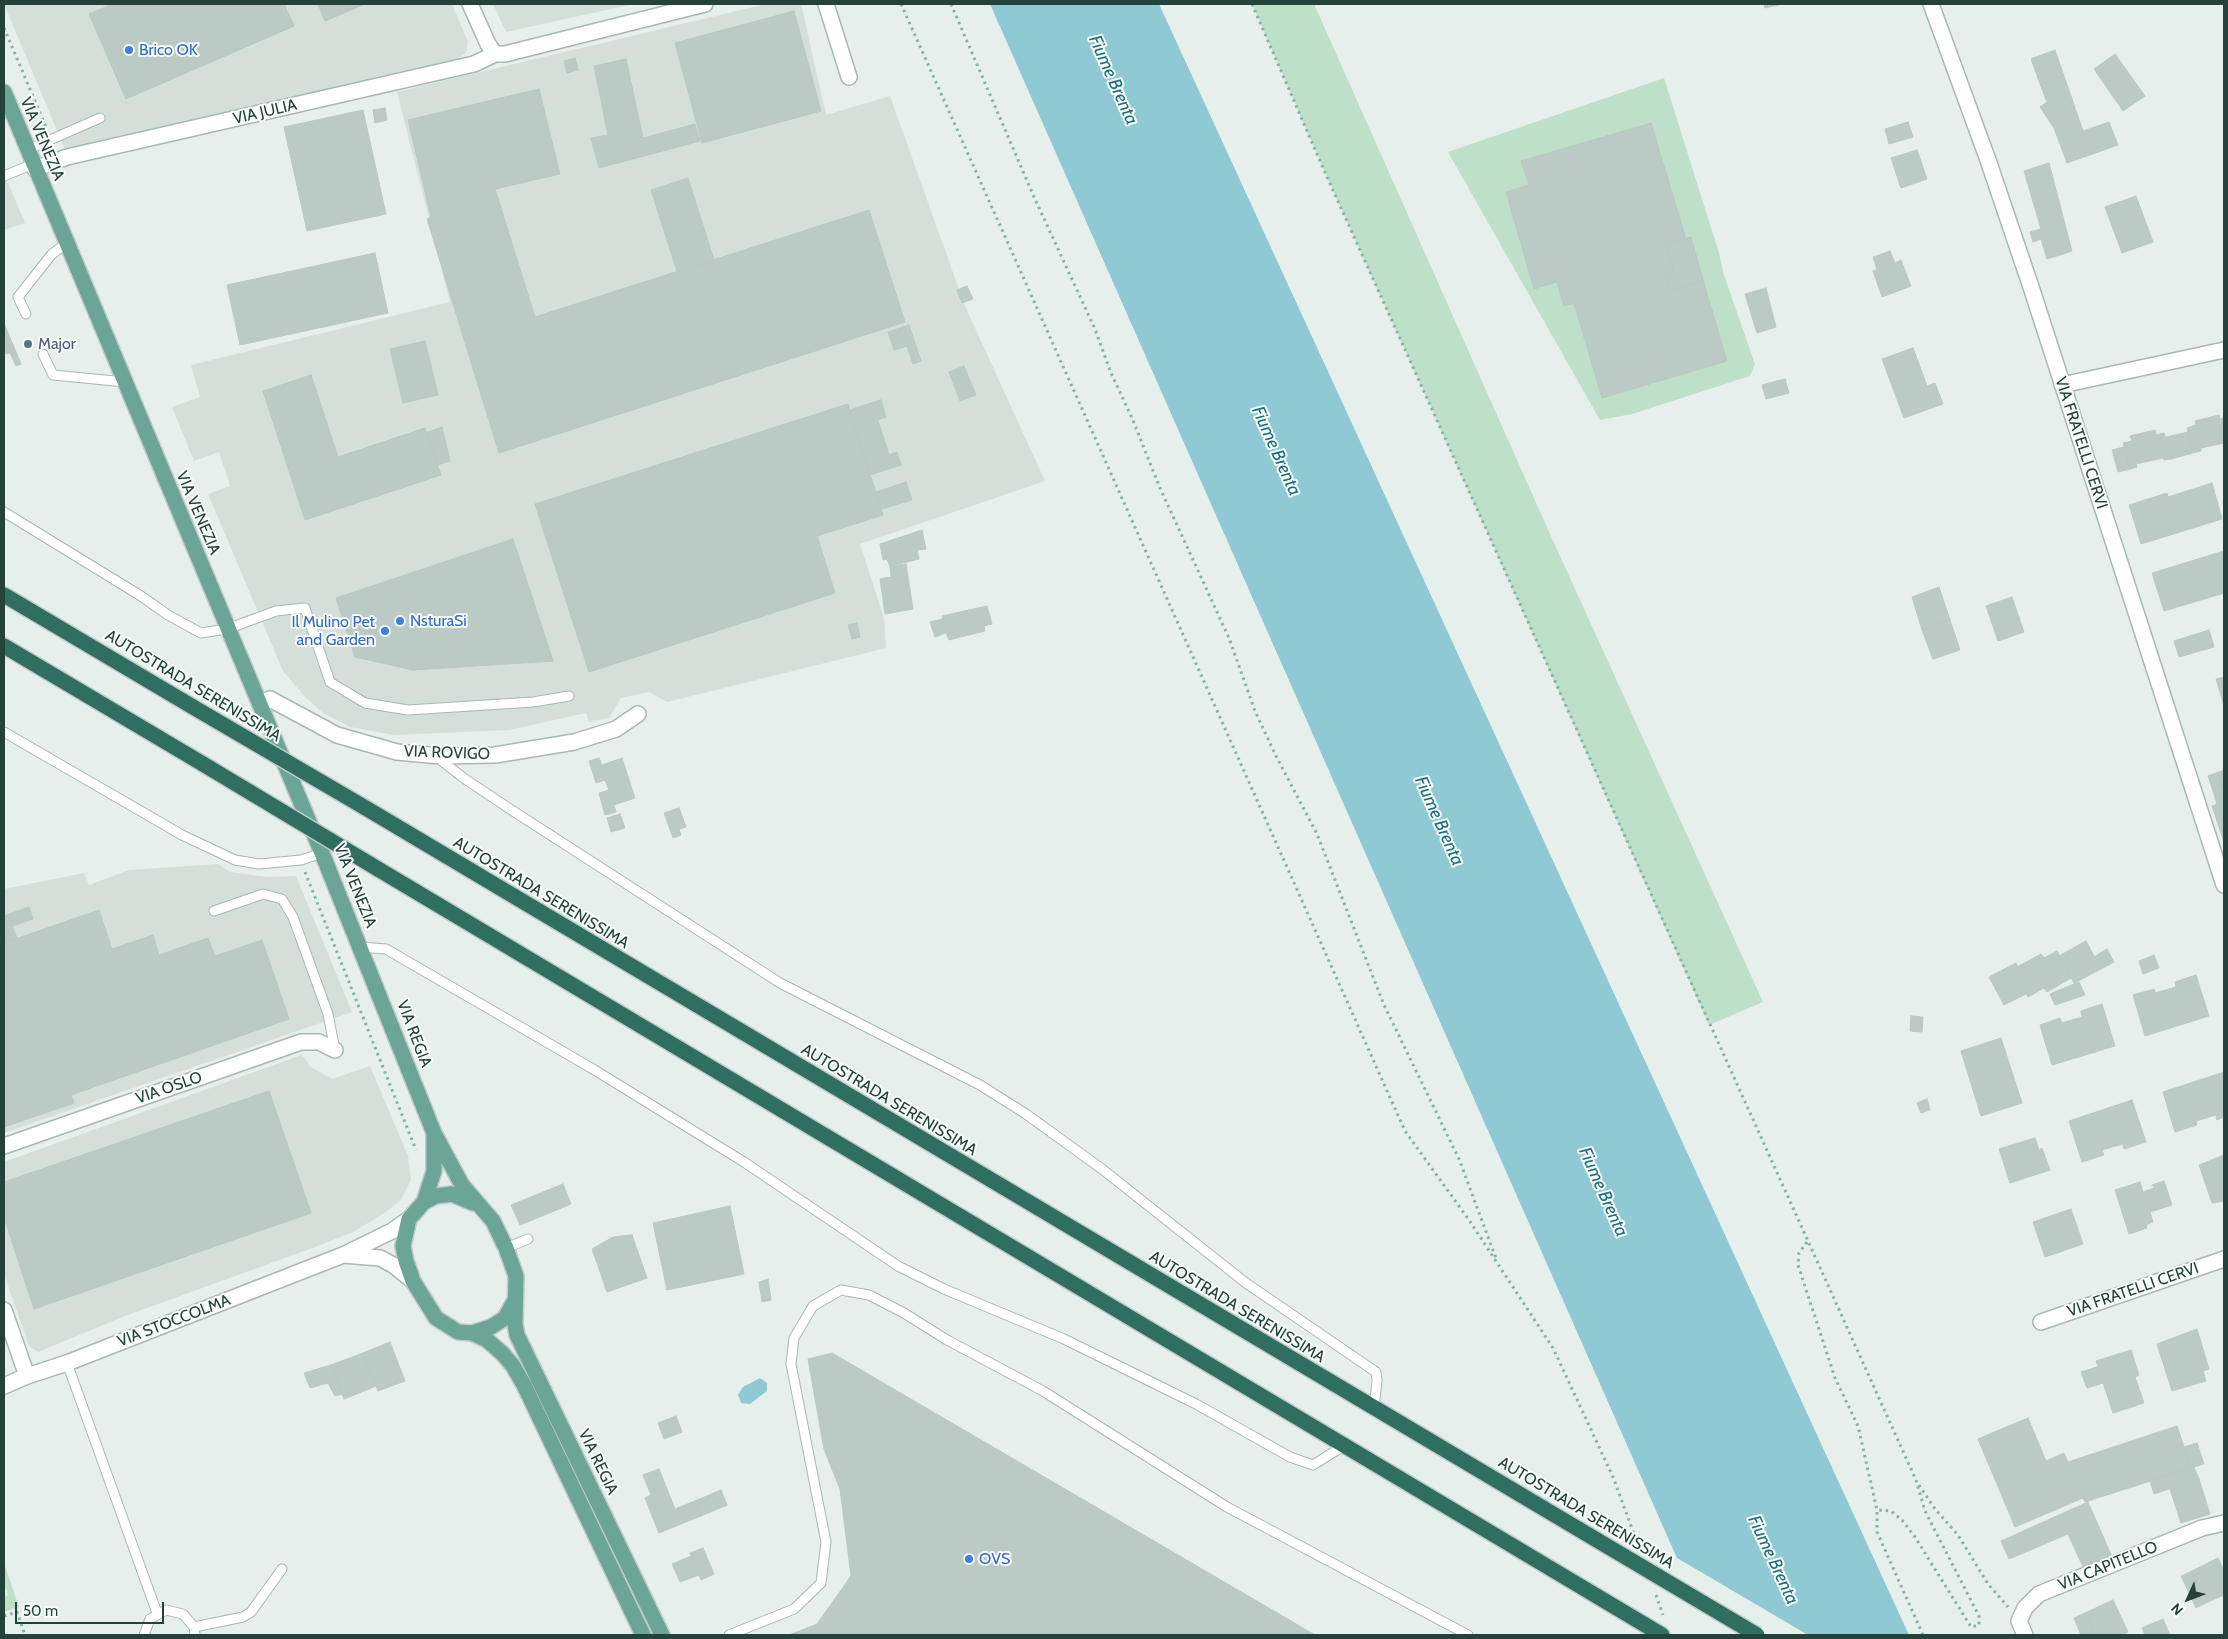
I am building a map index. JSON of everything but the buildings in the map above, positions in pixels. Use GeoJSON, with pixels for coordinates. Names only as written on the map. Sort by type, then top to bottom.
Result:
{"type":"FeatureCollection","features":[{"type":"Feature","properties":{"kind":"highway","name":"AUTOSTRADA SERENISSIMA"},"geometry":{"type":"LineString","coordinates":[[4,595],[1757,1635]]}},
{"type":"Feature","properties":{"kind":"highway"},"geometry":{"type":"LineString","coordinates":[[4,646],[1662,1635]]}},
{"type":"Feature","properties":{"kind":"main road","name":"VIA VENEZIA"},"geometry":{"type":"LineString","coordinates":[[4,92],[361,947]]}},
{"type":"Feature","properties":{"kind":"main road","name":"VIA REGIA"},"geometry":{"type":"LineString","coordinates":[[361,947],[434,1134],[462,1186],[493,1221],[506,1248],[516,1276],[515,1324],[517,1335],[662,1635]]}},
{"type":"Feature","properties":{"kind":"main road","name":"VIA REGIA"},"geometry":{"type":"LineString","coordinates":[[424,1202],[434,1171],[434,1134]]}},
{"type":"Feature","properties":{"kind":"main road","name":"VIA REGIA"},"geometry":{"type":"LineString","coordinates":[[480,1206],[452,1194],[436,1196],[424,1202],[409,1219],[403,1246],[413,1281],[436,1318],[458,1332],[472,1333],[487,1340],[503,1354],[524,1386],[643,1635]]}},
{"type":"Feature","properties":{"kind":"main road"},"geometry":{"type":"LineString","coordinates":[[472,1333],[492,1326],[505,1318],[515,1300]]}},
{"type":"Feature","properties":{"kind":"street"},"geometry":{"type":"LineString","coordinates":[[470,4],[488,44],[495,54]]}},
{"type":"Feature","properties":{"kind":"street","name":"VIA JULIA"},"geometry":{"type":"LineString","coordinates":[[34,167],[67,157],[474,64],[495,54],[505,54],[705,4]]}},
{"type":"Feature","properties":{"kind":"street"},"geometry":{"type":"LineString","coordinates":[[826,4],[849,77]]}},
{"type":"Feature","properties":{"kind":"street","name":"VIA FRATELLI CERVI"},"geometry":{"type":"LineString","coordinates":[[1932,4],[1988,160],[2224,885]]}},
{"type":"Feature","properties":{"kind":"street"},"geometry":{"type":"LineString","coordinates":[[2062,385],[2224,350]]}},
{"type":"Feature","properties":{"kind":"street","name":"VIA ROVIGO"},"geometry":{"type":"LineString","coordinates":[[260,703],[270,699],[337,735],[397,752],[440,756],[494,755],[574,742],[616,729],[638,714]]}},
{"type":"Feature","properties":{"kind":"street","name":"VIA OSLO"},"geometry":{"type":"LineString","coordinates":[[4,1146],[301,1042],[319,1042],[335,1050]]}},
{"type":"Feature","properties":{"kind":"street","name":"VIA STOCCOLMA"},"geometry":{"type":"LineString","coordinates":[[4,1386],[27,1376],[67,1363],[263,1284],[343,1255],[392,1231],[409,1219]]}},
{"type":"Feature","properties":{"kind":"street","name":"VIA STOCCOLMA"},"geometry":{"type":"LineString","coordinates":[[343,1255],[380,1258],[393,1265],[413,1281]]}},
{"type":"Feature","properties":{"kind":"street","name":"VIA FRATELLI CERVI"},"geometry":{"type":"LineString","coordinates":[[2041,1322],[2224,1259]]}},
{"type":"Feature","properties":{"kind":"street"},"geometry":{"type":"LineString","coordinates":[[4,1310],[27,1376]]}},
{"type":"Feature","properties":{"kind":"street","name":"VIA CAPITELLO"},"geometry":{"type":"LineString","coordinates":[[2022,1628],[2025,1608],[2039,1594],[2202,1528],[2224,1523]]}},
{"type":"Feature","properties":{"kind":"lane"},"geometry":{"type":"LineString","coordinates":[[27,150],[100,118]]}},
{"type":"Feature","properties":{"kind":"lane"},"geometry":{"type":"LineString","coordinates":[[4,176],[34,167]]}},
{"type":"Feature","properties":{"kind":"lane"},"geometry":{"type":"LineString","coordinates":[[26,314],[18,297],[52,254],[67,243]]}},
{"type":"Feature","properties":{"kind":"lane"},"geometry":{"type":"LineString","coordinates":[[43,354],[53,375],[124,382]]}},
{"type":"Feature","properties":{"kind":"lane"},"geometry":{"type":"LineString","coordinates":[[4,512],[141,596],[168,615],[201,633],[227,629],[276,611],[305,608],[330,682],[365,704],[408,710],[533,702],[570,696]]}},
{"type":"Feature","properties":{"kind":"lane"},"geometry":{"type":"LineString","coordinates":[[4,732],[182,835],[235,860],[260,864],[301,860],[322,853]]}},
{"type":"Feature","properties":{"kind":"lane"},"geometry":{"type":"LineString","coordinates":[[440,756],[443,762],[465,779],[780,983],[972,1081],[1026,1114],[1102,1169],[1246,1283],[1376,1372],[1374,1408]]}},
{"type":"Feature","properties":{"kind":"lane"},"geometry":{"type":"LineString","coordinates":[[214,911],[263,894],[282,899],[293,917],[328,1014],[335,1050]]}},
{"type":"Feature","properties":{"kind":"lane"},"geometry":{"type":"LineString","coordinates":[[361,947],[386,949],[593,1069],[744,1162],[898,1266],[944,1289],[1073,1344],[1196,1404],[1290,1457],[1313,1465],[1345,1445]]}},
{"type":"Feature","properties":{"kind":"lane"},"geometry":{"type":"LineString","coordinates":[[506,1248],[528,1239]]}},
{"type":"Feature","properties":{"kind":"lane"},"geometry":{"type":"LineString","coordinates":[[729,1635],[794,1609],[820,1583],[826,1542],[791,1364],[794,1338],[813,1306],[841,1290],[869,1295],[904,1313],[947,1340],[1043,1391],[1227,1507],[1468,1635]]}},
{"type":"Feature","properties":{"kind":"lane"},"geometry":{"type":"LineString","coordinates":[[67,1363],[158,1613]]}},
{"type":"Feature","properties":{"kind":"lane"},"geometry":{"type":"LineString","coordinates":[[144,1635],[150,1619],[158,1613],[174,1610],[183,1614],[194,1631],[243,1617],[251,1612],[282,1569]]}},
{"type":"Feature","properties":{"kind":"path"},"geometry":{"type":"LineString","coordinates":[[901,4],[1405,1131],[1499,1266],[1553,1348],[1613,1477],[1640,1552]]}},
{"type":"Feature","properties":{"kind":"path"},"geometry":{"type":"LineString","coordinates":[[951,4],[1034,197],[1095,329],[1111,373],[1132,418],[1160,488],[1228,638],[1255,711],[1276,756],[1317,834],[1384,1005],[1459,1160],[1499,1266]]}},
{"type":"Feature","properties":{"kind":"path"},"geometry":{"type":"LineString","coordinates":[[1252,4],[1326,177],[1916,1480],[1926,1510],[1980,1616],[1980,1625],[1971,1628],[1915,1537],[1902,1520],[1891,1511],[1877,1510]]}},
{"type":"Feature","properties":{"kind":"path"},"geometry":{"type":"LineString","coordinates":[[4,28],[52,139]]}},
{"type":"Feature","properties":{"kind":"path"},"geometry":{"type":"LineString","coordinates":[[301,860],[411,1141],[422,1161],[434,1171]]}},
{"type":"Feature","properties":{"kind":"path"},"geometry":{"type":"LineString","coordinates":[[1808,1242],[1799,1253],[1798,1265],[1835,1378],[1858,1426],[1877,1510],[1877,1532],[1922,1635]]}},
{"type":"Feature","properties":{"kind":"path"},"geometry":{"type":"LineString","coordinates":[[1916,1480],[1935,1509],[1958,1535],[1988,1584],[2022,1628]]}},
{"type":"Feature","properties":{"kind":"path"},"geometry":{"type":"LineString","coordinates":[[1653,1589],[1664,1617]]}},
{"type":"Feature","properties":{"kind":"path"},"geometry":{"type":"LineString","coordinates":[[4,1616],[17,1612],[25,1635]]}},
{"type":"Feature","properties":{"kind":"shaded area"},"geometry":{"type":"Polygon","coordinates":[[[4,4],[452,4],[468,42],[466,53],[455,61],[66,152],[4,4]]]}},
{"type":"Feature","properties":{"kind":"shaded area"},"geometry":{"type":"Polygon","coordinates":[[[493,4],[634,4],[506,32],[493,4]]]}},
{"type":"Feature","properties":{"kind":"shaded area"},"geometry":{"type":"Polygon","coordinates":[[[766,4],[801,4],[826,115],[890,96],[965,306],[1045,481],[860,544],[884,618],[886,648],[667,702],[649,692],[621,698],[609,718],[589,722],[586,713],[509,730],[394,735],[350,727],[323,713],[306,698],[283,671],[208,494],[230,486],[219,452],[194,461],[172,407],[200,397],[191,365],[450,302],[397,92],[766,4]]]}},
{"type":"Feature","properties":{"kind":"shaded area"},"geometry":{"type":"Polygon","coordinates":[[[4,173],[25,223],[4,230],[4,173]]]}},
{"type":"Feature","properties":{"kind":"shaded area"},"geometry":{"type":"Polygon","coordinates":[[[218,864],[230,872],[268,877],[296,876],[352,1012],[4,1133],[4,889],[84,873],[89,885],[129,870],[218,864]]]}},
{"type":"Feature","properties":{"kind":"shaded area"},"geometry":{"type":"Polygon","coordinates":[[[302,1055],[311,1067],[332,1079],[370,1066],[408,1156],[411,1180],[401,1200],[383,1214],[353,1232],[318,1246],[125,1316],[38,1352],[29,1346],[4,1274],[4,1162],[302,1055]]]}},
{"type":"Feature","properties":{"kind":"green space"},"geometry":{"type":"Polygon","coordinates":[[[1252,4],[1314,4],[1550,534],[1763,1002],[1709,1025],[1327,177],[1252,4]]]}},
{"type":"Feature","properties":{"kind":"green space"},"geometry":{"type":"Polygon","coordinates":[[[1664,78],[1719,253],[1724,275],[1755,364],[1750,376],[1632,414],[1600,420],[1448,152],[1664,78]]]}},
{"type":"Feature","properties":{"kind":"green space"},"geometry":{"type":"Polygon","coordinates":[[[4,1563],[19,1607],[4,1612],[4,1597],[8,1595],[4,1584],[4,1563]]]}},
{"type":"Feature","properties":{"kind":"water","name":"Fiume Brenta"},"geometry":{"type":"Polygon","coordinates":[[[990,4],[1159,4],[1909,1635],[1711,1635],[990,4]]]}},
{"type":"Feature","properties":{"kind":"water"},"geometry":{"type":"Polygon","coordinates":[[[760,1378],[767,1383],[767,1391],[750,1404],[741,1403],[738,1395],[743,1387],[760,1378]]]}},
{"type":"Feature","properties":{"kind":"pier"},"geometry":{"type":"Polygon","coordinates":[[[1672,1555],[1808,1635],[1708,1635],[1672,1555]]]}},
{"type":"Feature","properties":{"kind":"place","name":"Brico OK"},"geometry":{"type":"Point","coordinates":[129,50]}},
{"type":"Feature","properties":{"kind":"place","name":"Major"},"geometry":{"type":"Point","coordinates":[28,344]}},
{"type":"Feature","properties":{"kind":"place","name":"NsturaSi"},"geometry":{"type":"Point","coordinates":[400,621]}},
{"type":"Feature","properties":{"kind":"place","name":"Il Mulino Pet and Garden"},"geometry":{"type":"Point","coordinates":[385,631]}},
{"type":"Feature","properties":{"kind":"place","name":"OVS"},"geometry":{"type":"Point","coordinates":[969,1559]}}]}
